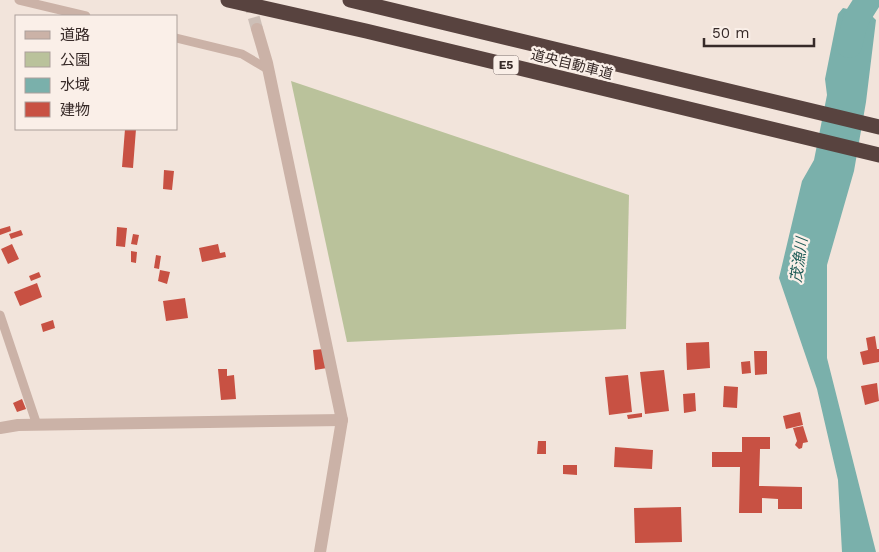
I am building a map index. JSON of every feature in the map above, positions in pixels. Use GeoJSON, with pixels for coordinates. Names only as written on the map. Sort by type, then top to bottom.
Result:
{"type":"FeatureCollection","features":[{"type":"Feature","properties":{"kind":"highway","name":"道央自動車道"},"geometry":{"type":"LineString","coordinates":[[228,0],[366,31],[879,155]]}},
{"type":"Feature","properties":{"kind":"highway","name":"道央自動車道"},"geometry":{"type":"LineString","coordinates":[[350,0],[879,128]]}},
{"type":"Feature","properties":{"kind":"street"},"geometry":{"type":"LineString","coordinates":[[257,29],[269,70],[342,420],[320,552]]}},
{"type":"Feature","properties":{"kind":"street"},"geometry":{"type":"LineString","coordinates":[[0,428],[18,425],[342,420]]}},
{"type":"Feature","properties":{"kind":"lane"},"geometry":{"type":"LineString","coordinates":[[19,0],[82,15]]}},
{"type":"Feature","properties":{"kind":"lane"},"geometry":{"type":"LineString","coordinates":[[178,38],[242,54],[269,70]]}},
{"type":"Feature","properties":{"kind":"lane"},"geometry":{"type":"LineString","coordinates":[[0,315],[37,425]]}},
{"type":"Feature","properties":{"kind":"green space"},"geometry":{"type":"Polygon","coordinates":[[[291,81],[629,195],[626,329],[347,342],[291,81]]]}},
{"type":"Feature","properties":{"kind":"water"},"geometry":{"type":"Polygon","coordinates":[[[843,8],[870,14],[876,20],[866,102],[854,171],[827,265],[827,358],[876,552],[842,552],[838,480],[817,389],[779,278],[802,181],[814,160],[827,95],[825,79],[838,14],[843,8]]]}},
{"type":"Feature","properties":{"kind":"building"},"geometry":{"type":"Polygon","coordinates":[[[125,130],[136,130],[133,168],[122,167],[125,130]]]}},
{"type":"Feature","properties":{"kind":"building"},"geometry":{"type":"Polygon","coordinates":[[[164,170],[174,171],[172,190],[163,189],[164,170]]]}},
{"type":"Feature","properties":{"kind":"building"},"geometry":{"type":"Polygon","coordinates":[[[10,226],[11,231],[0,235],[0,229],[10,226]]]}},
{"type":"Feature","properties":{"kind":"building"},"geometry":{"type":"Polygon","coordinates":[[[117,227],[127,228],[125,247],[116,246],[117,227]]]}},
{"type":"Feature","properties":{"kind":"building"},"geometry":{"type":"Polygon","coordinates":[[[21,230],[23,235],[11,239],[9,234],[21,230]]]}},
{"type":"Feature","properties":{"kind":"building"},"geometry":{"type":"Polygon","coordinates":[[[133,234],[139,235],[137,245],[131,244],[133,234]]]}},
{"type":"Feature","properties":{"kind":"building"},"geometry":{"type":"Polygon","coordinates":[[[12,244],[19,259],[8,264],[1,249],[12,244]]]}},
{"type":"Feature","properties":{"kind":"building"},"geometry":{"type":"Polygon","coordinates":[[[218,244],[220,253],[225,252],[226,257],[202,262],[199,248],[218,244]]]}},
{"type":"Feature","properties":{"kind":"building"},"geometry":{"type":"Polygon","coordinates":[[[131,251],[137,252],[136,263],[131,262],[131,251]]]}},
{"type":"Feature","properties":{"kind":"building"},"geometry":{"type":"Polygon","coordinates":[[[156,255],[161,256],[159,269],[154,268],[156,255]]]}},
{"type":"Feature","properties":{"kind":"building"},"geometry":{"type":"Polygon","coordinates":[[[160,270],[170,272],[167,284],[158,281],[160,270]]]}},
{"type":"Feature","properties":{"kind":"building"},"geometry":{"type":"Polygon","coordinates":[[[39,272],[41,277],[31,281],[29,276],[39,272]]]}},
{"type":"Feature","properties":{"kind":"building"},"geometry":{"type":"Polygon","coordinates":[[[37,283],[42,297],[20,306],[14,292],[37,283]]]}},
{"type":"Feature","properties":{"kind":"building"},"geometry":{"type":"Polygon","coordinates":[[[185,298],[188,318],[166,321],[163,301],[185,298]]]}},
{"type":"Feature","properties":{"kind":"building"},"geometry":{"type":"Polygon","coordinates":[[[53,320],[55,328],[43,332],[41,324],[53,320]]]}},
{"type":"Feature","properties":{"kind":"building"},"geometry":{"type":"Polygon","coordinates":[[[875,336],[877,349],[879,349],[879,362],[863,365],[860,352],[868,350],[866,338],[875,336]]]}},
{"type":"Feature","properties":{"kind":"building"},"geometry":{"type":"Polygon","coordinates":[[[709,342],[710,368],[687,370],[686,343],[709,342]]]}},
{"type":"Feature","properties":{"kind":"building"},"geometry":{"type":"Polygon","coordinates":[[[324,349],[327,368],[315,370],[313,350],[324,349]]]}},
{"type":"Feature","properties":{"kind":"building"},"geometry":{"type":"Polygon","coordinates":[[[754,351],[767,351],[767,374],[755,375],[754,351]]]}},
{"type":"Feature","properties":{"kind":"building"},"geometry":{"type":"Polygon","coordinates":[[[750,361],[751,373],[742,374],[741,362],[750,361]]]}},
{"type":"Feature","properties":{"kind":"building"},"geometry":{"type":"Polygon","coordinates":[[[218,369],[227,369],[227,376],[234,375],[236,399],[221,400],[218,369]]]}},
{"type":"Feature","properties":{"kind":"building"},"geometry":{"type":"Polygon","coordinates":[[[664,370],[669,411],[645,414],[640,372],[664,370]]]}},
{"type":"Feature","properties":{"kind":"building"},"geometry":{"type":"Polygon","coordinates":[[[628,375],[632,412],[609,415],[605,377],[628,375]]]}},
{"type":"Feature","properties":{"kind":"building"},"geometry":{"type":"Polygon","coordinates":[[[877,383],[879,401],[865,405],[861,386],[877,383]]]}},
{"type":"Feature","properties":{"kind":"building"},"geometry":{"type":"Polygon","coordinates":[[[724,386],[738,387],[737,408],[723,407],[724,386]]]}},
{"type":"Feature","properties":{"kind":"building"},"geometry":{"type":"Polygon","coordinates":[[[695,393],[696,411],[684,413],[683,394],[695,393]]]}},
{"type":"Feature","properties":{"kind":"building"},"geometry":{"type":"Polygon","coordinates":[[[22,399],[26,409],[17,412],[13,403],[22,399]]]}},
{"type":"Feature","properties":{"kind":"building"},"geometry":{"type":"Polygon","coordinates":[[[800,412],[803,425],[786,429],[783,416],[800,412]]]}},
{"type":"Feature","properties":{"kind":"building"},"geometry":{"type":"Polygon","coordinates":[[[642,413],[642,417],[628,419],[627,415],[642,413]]]}},
{"type":"Feature","properties":{"kind":"building"},"geometry":{"type":"Polygon","coordinates":[[[803,426],[808,442],[803,443],[802,448],[799,449],[795,445],[797,441],[793,428],[803,426]]]}},
{"type":"Feature","properties":{"kind":"building"},"geometry":{"type":"Polygon","coordinates":[[[742,437],[770,437],[770,449],[760,449],[759,486],[802,487],[802,509],[778,509],[778,499],[762,498],[762,513],[739,513],[740,467],[712,467],[712,452],[742,452],[742,437]]]}},
{"type":"Feature","properties":{"kind":"building"},"geometry":{"type":"Polygon","coordinates":[[[538,441],[546,441],[546,454],[537,454],[538,441]]]}},
{"type":"Feature","properties":{"kind":"building"},"geometry":{"type":"Polygon","coordinates":[[[615,447],[653,450],[652,469],[614,467],[615,447]]]}},
{"type":"Feature","properties":{"kind":"building"},"geometry":{"type":"Polygon","coordinates":[[[563,465],[577,465],[577,475],[563,474],[563,465]]]}},
{"type":"Feature","properties":{"kind":"building"},"geometry":{"type":"Polygon","coordinates":[[[681,507],[682,542],[635,543],[634,508],[681,507]]]}},
{"type":"Feature","properties":{"kind":"waterway","name":"茂漁川"},"geometry":{"type":"LineString","coordinates":[[849,45],[856,19],[868,0]]}},
{"type":"Feature","properties":{"kind":"tunnel"},"geometry":{"type":"LineString","coordinates":[[249,0],[257,29]]}}]}
